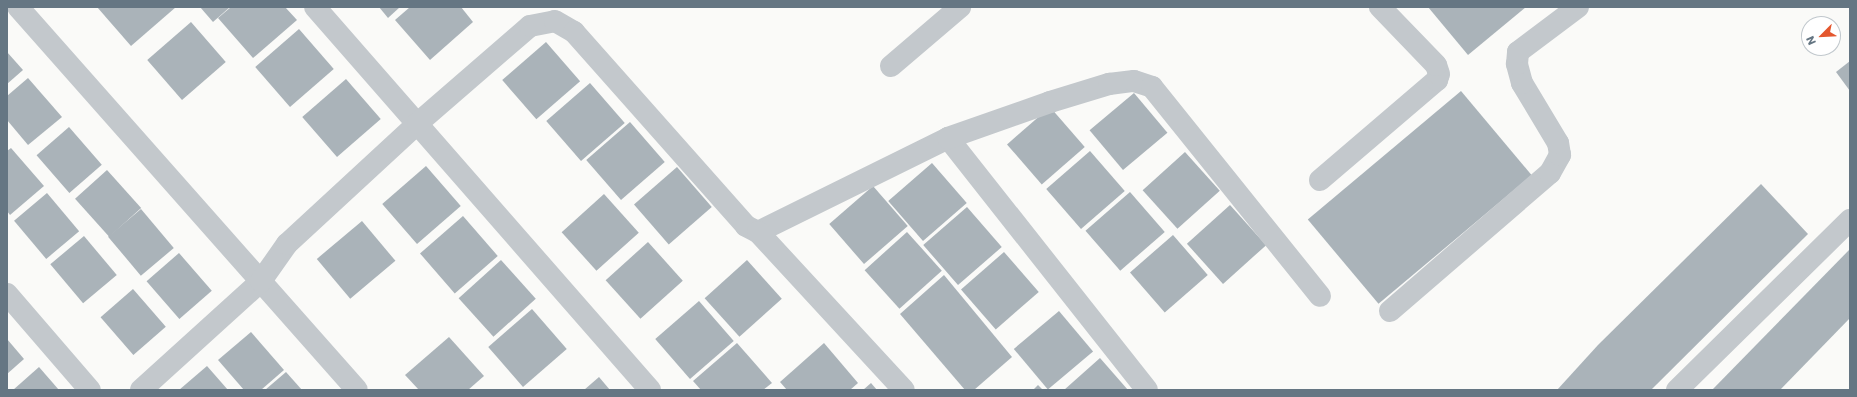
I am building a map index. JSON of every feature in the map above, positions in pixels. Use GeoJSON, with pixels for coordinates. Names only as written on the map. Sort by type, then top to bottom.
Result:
{"type":"FeatureCollection","features":[{"type":"Feature","properties":{"kind":"street"},"geometry":{"type":"LineString","coordinates":[[18,7],[357,390]]}},
{"type":"Feature","properties":{"kind":"street"},"geometry":{"type":"LineString","coordinates":[[316,7],[650,390]]}},
{"type":"Feature","properties":{"kind":"street"},"geometry":{"type":"LineString","coordinates":[[891,66],[960,7]]}},
{"type":"Feature","properties":{"kind":"street"},"geometry":{"type":"LineString","coordinates":[[1320,180],[1437,80],[1439,74],[1436,65],[1380,7]]}},
{"type":"Feature","properties":{"kind":"street"},"geometry":{"type":"LineString","coordinates":[[1390,311],[1550,173],[1560,155],[1558,143],[1522,83],[1517,64],[1518,52],[1578,7]]}},
{"type":"Feature","properties":{"kind":"street"},"geometry":{"type":"LineString","coordinates":[[141,390],[261,281],[287,244],[418,123],[530,26],[555,21],[574,32],[746,226],[758,232],[904,390]]}},
{"type":"Feature","properties":{"kind":"street"},"geometry":{"type":"LineString","coordinates":[[758,232],[948,138],[1050,102],[1109,84],[1134,81],[1152,88],[1320,296]]}},
{"type":"Feature","properties":{"kind":"street"},"geometry":{"type":"LineString","coordinates":[[948,138],[1147,390]]}},
{"type":"Feature","properties":{"kind":"street"},"geometry":{"type":"LineString","coordinates":[[1677,390],[1850,220]]}},
{"type":"Feature","properties":{"kind":"street"},"geometry":{"type":"LineString","coordinates":[[7,294],[90,390]]}},
{"type":"Feature","properties":{"kind":"building"},"geometry":{"type":"Polygon","coordinates":[[[97,7],[176,7],[131,46],[97,7]]]}},
{"type":"Feature","properties":{"kind":"building"},"geometry":{"type":"Polygon","coordinates":[[[200,7],[230,7],[213,22],[200,7]]]}},
{"type":"Feature","properties":{"kind":"building"},"geometry":{"type":"Polygon","coordinates":[[[231,7],[285,7],[297,20],[253,58],[218,18],[231,7]]]}},
{"type":"Feature","properties":{"kind":"building"},"geometry":{"type":"Polygon","coordinates":[[[379,7],[400,7],[388,18],[379,7]]]}},
{"type":"Feature","properties":{"kind":"building"},"geometry":{"type":"Polygon","coordinates":[[[410,7],[461,7],[473,22],[430,60],[395,20],[410,7]]]}},
{"type":"Feature","properties":{"kind":"building"},"geometry":{"type":"Polygon","coordinates":[[[1428,7],[1526,7],[1468,55],[1428,7]]]}},
{"type":"Feature","properties":{"kind":"building"},"geometry":{"type":"Polygon","coordinates":[[[191,22],[226,62],[182,100],[147,60],[191,22]]]}},
{"type":"Feature","properties":{"kind":"building"},"geometry":{"type":"Polygon","coordinates":[[[299,29],[334,69],[290,107],[255,67],[299,29]]]}},
{"type":"Feature","properties":{"kind":"building"},"geometry":{"type":"Polygon","coordinates":[[[546,42],[580,81],[536,119],[502,80],[546,42]]]}},
{"type":"Feature","properties":{"kind":"building"},"geometry":{"type":"Polygon","coordinates":[[[7,52],[23,70],[7,84],[7,52]]]}},
{"type":"Feature","properties":{"kind":"building"},"geometry":{"type":"Polygon","coordinates":[[[1850,61],[1850,91],[1836,72],[1850,61]]]}},
{"type":"Feature","properties":{"kind":"building"},"geometry":{"type":"Polygon","coordinates":[[[28,78],[62,117],[28,145],[7,120],[7,96],[28,78]]]}},
{"type":"Feature","properties":{"kind":"building"},"geometry":{"type":"Polygon","coordinates":[[[346,79],[381,119],[337,157],[302,117],[346,79]]]}},
{"type":"Feature","properties":{"kind":"building"},"geometry":{"type":"Polygon","coordinates":[[[590,83],[625,123],[581,161],[546,121],[590,83]]]}},
{"type":"Feature","properties":{"kind":"building"},"geometry":{"type":"Polygon","coordinates":[[[1461,91],[1532,175],[1378,304],[1308,220],[1461,91]]]}},
{"type":"Feature","properties":{"kind":"building"},"geometry":{"type":"Polygon","coordinates":[[[1134,93],[1167,133],[1123,170],[1090,130],[1134,93]]]}},
{"type":"Feature","properties":{"kind":"building"},"geometry":{"type":"Polygon","coordinates":[[[1050,107],[1085,147],[1042,184],[1007,144],[1050,107]]]}},
{"type":"Feature","properties":{"kind":"building"},"geometry":{"type":"Polygon","coordinates":[[[630,122],[665,162],[621,200],[586,160],[630,122]]]}},
{"type":"Feature","properties":{"kind":"building"},"geometry":{"type":"Polygon","coordinates":[[[69,127],[102,165],[69,193],[37,155],[69,127]]]}},
{"type":"Feature","properties":{"kind":"building"},"geometry":{"type":"Polygon","coordinates":[[[11,148],[44,186],[10,215],[7,211],[7,151],[11,148]]]}},
{"type":"Feature","properties":{"kind":"building"},"geometry":{"type":"Polygon","coordinates":[[[1090,151],[1125,191],[1081,229],[1046,189],[1090,151]]]}},
{"type":"Feature","properties":{"kind":"building"},"geometry":{"type":"Polygon","coordinates":[[[1185,152],[1220,191],[1177,229],[1143,190],[1185,152]]]}},
{"type":"Feature","properties":{"kind":"building"},"geometry":{"type":"Polygon","coordinates":[[[932,163],[967,203],[923,241],[888,201],[932,163]]]}},
{"type":"Feature","properties":{"kind":"building"},"geometry":{"type":"Polygon","coordinates":[[[426,166],[461,206],[417,244],[382,204],[426,166]]]}},
{"type":"Feature","properties":{"kind":"building"},"geometry":{"type":"Polygon","coordinates":[[[677,167],[712,207],[669,244],[634,204],[677,167]]]}},
{"type":"Feature","properties":{"kind":"building"},"geometry":{"type":"Polygon","coordinates":[[[107,170],[141,208],[109,237],[75,199],[107,170]]]}},
{"type":"Feature","properties":{"kind":"building"},"geometry":{"type":"Polygon","coordinates":[[[1761,184],[1808,234],[1651,390],[1557,390],[1598,345],[1761,184]]]}},
{"type":"Feature","properties":{"kind":"building"},"geometry":{"type":"Polygon","coordinates":[[[873,186],[908,226],[864,264],[829,224],[873,186]]]}},
{"type":"Feature","properties":{"kind":"building"},"geometry":{"type":"Polygon","coordinates":[[[1130,192],[1165,232],[1120,271],[1085,231],[1130,192]]]}},
{"type":"Feature","properties":{"kind":"building"},"geometry":{"type":"Polygon","coordinates":[[[47,193],[79,231],[46,259],[14,221],[47,193]]]}},
{"type":"Feature","properties":{"kind":"building"},"geometry":{"type":"Polygon","coordinates":[[[604,194],[639,233],[596,271],[562,232],[604,194]]]}},
{"type":"Feature","properties":{"kind":"building"},"geometry":{"type":"Polygon","coordinates":[[[1230,205],[1266,245],[1223,284],[1187,244],[1230,205]]]}},
{"type":"Feature","properties":{"kind":"building"},"geometry":{"type":"Polygon","coordinates":[[[967,207],[1002,247],[958,285],[923,245],[967,207]]]}},
{"type":"Feature","properties":{"kind":"building"},"geometry":{"type":"Polygon","coordinates":[[[141,209],[174,248],[141,276],[108,237],[141,209]]]}},
{"type":"Feature","properties":{"kind":"building"},"geometry":{"type":"Polygon","coordinates":[[[463,216],[498,256],[455,293],[420,253],[463,216]]]}},
{"type":"Feature","properties":{"kind":"building"},"geometry":{"type":"Polygon","coordinates":[[[362,221],[395,261],[350,299],[317,259],[362,221]]]}},
{"type":"Feature","properties":{"kind":"building"},"geometry":{"type":"Polygon","coordinates":[[[907,232],[942,271],[899,309],[865,270],[907,232]]]}},
{"type":"Feature","properties":{"kind":"building"},"geometry":{"type":"Polygon","coordinates":[[[1173,235],[1208,275],[1165,312],[1130,272],[1173,235]]]}},
{"type":"Feature","properties":{"kind":"building"},"geometry":{"type":"Polygon","coordinates":[[[84,236],[117,275],[83,303],[50,264],[84,236]]]}},
{"type":"Feature","properties":{"kind":"building"},"geometry":{"type":"Polygon","coordinates":[[[648,242],[683,281],[640,319],[606,280],[648,242]]]}},
{"type":"Feature","properties":{"kind":"building"},"geometry":{"type":"Polygon","coordinates":[[[1850,249],[1850,318],[1780,390],[1712,390],[1850,249]]]}},
{"type":"Feature","properties":{"kind":"building"},"geometry":{"type":"Polygon","coordinates":[[[1004,252],[1039,292],[996,329],[961,289],[1004,252]]]}},
{"type":"Feature","properties":{"kind":"building"},"geometry":{"type":"Polygon","coordinates":[[[179,253],[212,291],[179,319],[147,281],[179,253]]]}},
{"type":"Feature","properties":{"kind":"building"},"geometry":{"type":"Polygon","coordinates":[[[501,260],[536,299],[493,337],[459,298],[501,260]]]}},
{"type":"Feature","properties":{"kind":"building"},"geometry":{"type":"Polygon","coordinates":[[[747,260],[782,299],[739,337],[705,298],[747,260]]]}},
{"type":"Feature","properties":{"kind":"building"},"geometry":{"type":"Polygon","coordinates":[[[944,275],[1012,357],[974,390],[965,390],[900,314],[944,275]]]}},
{"type":"Feature","properties":{"kind":"building"},"geometry":{"type":"Polygon","coordinates":[[[133,289],[166,327],[133,355],[101,317],[133,289]]]}},
{"type":"Feature","properties":{"kind":"building"},"geometry":{"type":"Polygon","coordinates":[[[699,301],[734,341],[690,379],[655,339],[699,301]]]}},
{"type":"Feature","properties":{"kind":"building"},"geometry":{"type":"Polygon","coordinates":[[[532,309],[567,349],[523,387],[488,347],[532,309]]]}},
{"type":"Feature","properties":{"kind":"building"},"geometry":{"type":"Polygon","coordinates":[[[1059,311],[1093,352],[1048,390],[1014,349],[1059,311]]]}},
{"type":"Feature","properties":{"kind":"building"},"geometry":{"type":"Polygon","coordinates":[[[251,332],[284,370],[261,390],[244,390],[218,360],[251,332]]]}},
{"type":"Feature","properties":{"kind":"building"},"geometry":{"type":"Polygon","coordinates":[[[449,337],[484,376],[468,390],[419,390],[405,375],[449,337]]]}},
{"type":"Feature","properties":{"kind":"building"},"geometry":{"type":"Polygon","coordinates":[[[7,339],[24,359],[7,374],[7,339]]]}},
{"type":"Feature","properties":{"kind":"building"},"geometry":{"type":"Polygon","coordinates":[[[737,343],[772,383],[763,390],[701,390],[693,381],[737,343]]]}},
{"type":"Feature","properties":{"kind":"building"},"geometry":{"type":"Polygon","coordinates":[[[824,343],[858,383],[850,390],[787,390],[780,382],[824,343]]]}},
{"type":"Feature","properties":{"kind":"building"},"geometry":{"type":"Polygon","coordinates":[[[1100,358],[1128,390],[1064,390],[1100,358]]]}},
{"type":"Feature","properties":{"kind":"building"},"geometry":{"type":"Polygon","coordinates":[[[207,366],[228,390],[179,390],[207,366]]]}},
{"type":"Feature","properties":{"kind":"building"},"geometry":{"type":"Polygon","coordinates":[[[39,367],[59,390],[13,390],[39,367]]]}},
{"type":"Feature","properties":{"kind":"building"},"geometry":{"type":"Polygon","coordinates":[[[286,372],[302,390],[265,390],[286,372]]]}},
{"type":"Feature","properties":{"kind":"building"},"geometry":{"type":"Polygon","coordinates":[[[599,377],[610,390],[584,390],[599,377]]]}},
{"type":"Feature","properties":{"kind":"building"},"geometry":{"type":"Polygon","coordinates":[[[871,383],[877,390],[863,390],[871,383]]]}},
{"type":"Feature","properties":{"kind":"building"},"geometry":{"type":"Polygon","coordinates":[[[1038,385],[1043,390],[1033,390],[1038,385]]]}}]}
